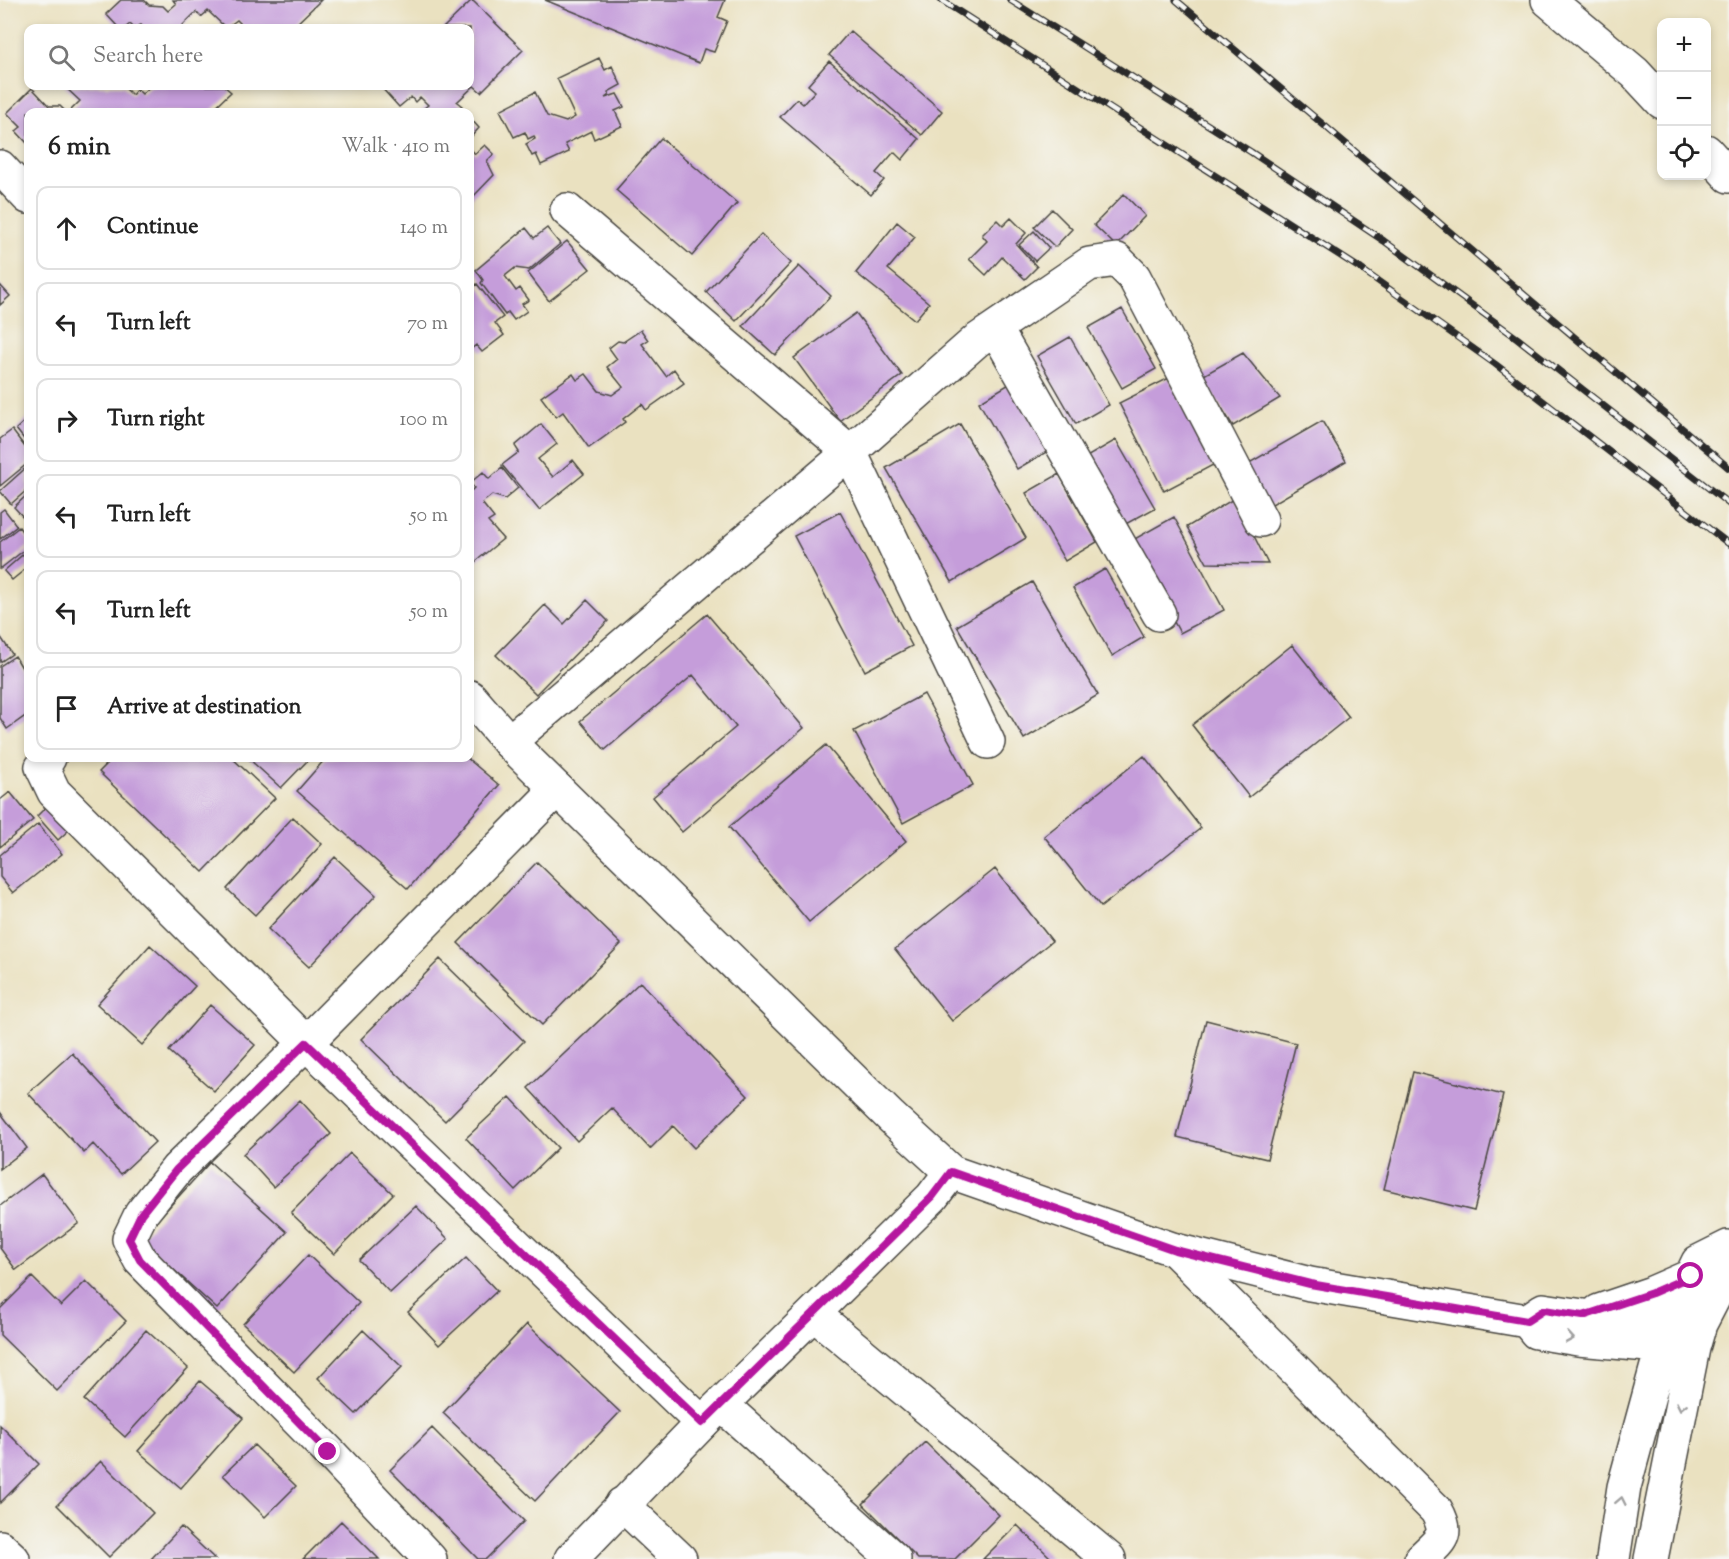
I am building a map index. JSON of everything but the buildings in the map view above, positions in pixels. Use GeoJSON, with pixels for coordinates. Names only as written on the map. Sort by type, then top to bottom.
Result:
{"type":"FeatureCollection","features":[{"type":"Feature","properties":{"kind":"street"},"geometry":{"type":"LineString","coordinates":[[1548,0],[1635,73],[1657,97]]}},
{"type":"Feature","properties":{"kind":"street"},"geometry":{"type":"LineString","coordinates":[[1711,156],[1729,176]]}},
{"type":"Feature","properties":{"kind":"street"},"geometry":{"type":"LineString","coordinates":[[0,166],[24,193]]}},
{"type":"Feature","properties":{"kind":"street"},"geometry":{"type":"LineString","coordinates":[[567,210],[850,452],[988,742]]}},
{"type":"Feature","properties":{"kind":"street"},"geometry":{"type":"LineString","coordinates":[[509,742],[850,452],[976,341],[1089,264],[1117,260],[1134,278],[1261,520]]}},
{"type":"Feature","properties":{"kind":"street"},"geometry":{"type":"LineString","coordinates":[[994,328],[1159,614]]}},
{"type":"Feature","properties":{"kind":"street"},"geometry":{"type":"LineString","coordinates":[[474,702],[509,742],[891,1118],[951,1172],[1175,1250],[1310,1284],[1527,1321],[1536,1332],[1578,1340],[1681,1335]]}},
{"type":"Feature","properties":{"kind":"street"},"geometry":{"type":"LineString","coordinates":[[46,762],[42,766],[54,792],[306,1043],[712,1414],[894,1559]]}},
{"type":"Feature","properties":{"kind":"street"},"geometry":{"type":"LineString","coordinates":[[430,1559],[140,1260],[129,1239],[141,1214],[177,1169],[306,1043],[557,789]]}},
{"type":"Feature","properties":{"kind":"street"},"geometry":{"type":"LineString","coordinates":[[571,1559],[622,1504],[932,1197],[951,1172]]}},
{"type":"Feature","properties":{"kind":"street"},"geometry":{"type":"LineString","coordinates":[[1612,1559],[1624,1487],[1681,1335],[1727,1272],[1728,1247],[1698,1262],[1691,1276],[1681,1335],[1652,1559]]}},
{"type":"Feature","properties":{"kind":"street"},"geometry":{"type":"LineString","coordinates":[[1175,1250],[1436,1510],[1444,1523],[1441,1539],[1421,1559]]}},
{"type":"Feature","properties":{"kind":"street"},"geometry":{"type":"LineString","coordinates":[[1583,1316],[1652,1293],[1691,1276]]}},
{"type":"Feature","properties":{"kind":"street"},"geometry":{"type":"LineString","coordinates":[[1527,1321],[1544,1310],[1681,1335]]}},
{"type":"Feature","properties":{"kind":"street"},"geometry":{"type":"LineString","coordinates":[[814,1314],[1109,1559]]}},
{"type":"Feature","properties":{"kind":"street"},"geometry":{"type":"LineString","coordinates":[[622,1504],[680,1559]]}},
{"type":"Feature","properties":{"kind":"street"},"geometry":{"type":"LineString","coordinates":[[0,1547],[13,1559]]}},
{"type":"Feature","properties":{"kind":"railway"},"geometry":{"type":"LineString","coordinates":[[941,0],[1361,269],[1495,364],[1729,544]]}},
{"type":"Feature","properties":{"kind":"railway"},"geometry":{"type":"LineString","coordinates":[[1010,0],[1251,152],[1384,241],[1517,338],[1729,504]]}},
{"type":"Feature","properties":{"kind":"railway"},"geometry":{"type":"LineString","coordinates":[[1176,0],[1729,468]]}},
{"type":"Feature","properties":{"kind":"route"},"geometry":{"type":"LineString","coordinates":[[328,1452],[140,1260],[129,1239],[141,1214],[177,1169],[306,1043],[702,1423],[932,1197],[951,1172],[1175,1250],[1310,1284],[1527,1321],[1544,1310],[1583,1316],[1652,1293],[1691,1276]]}}]}
